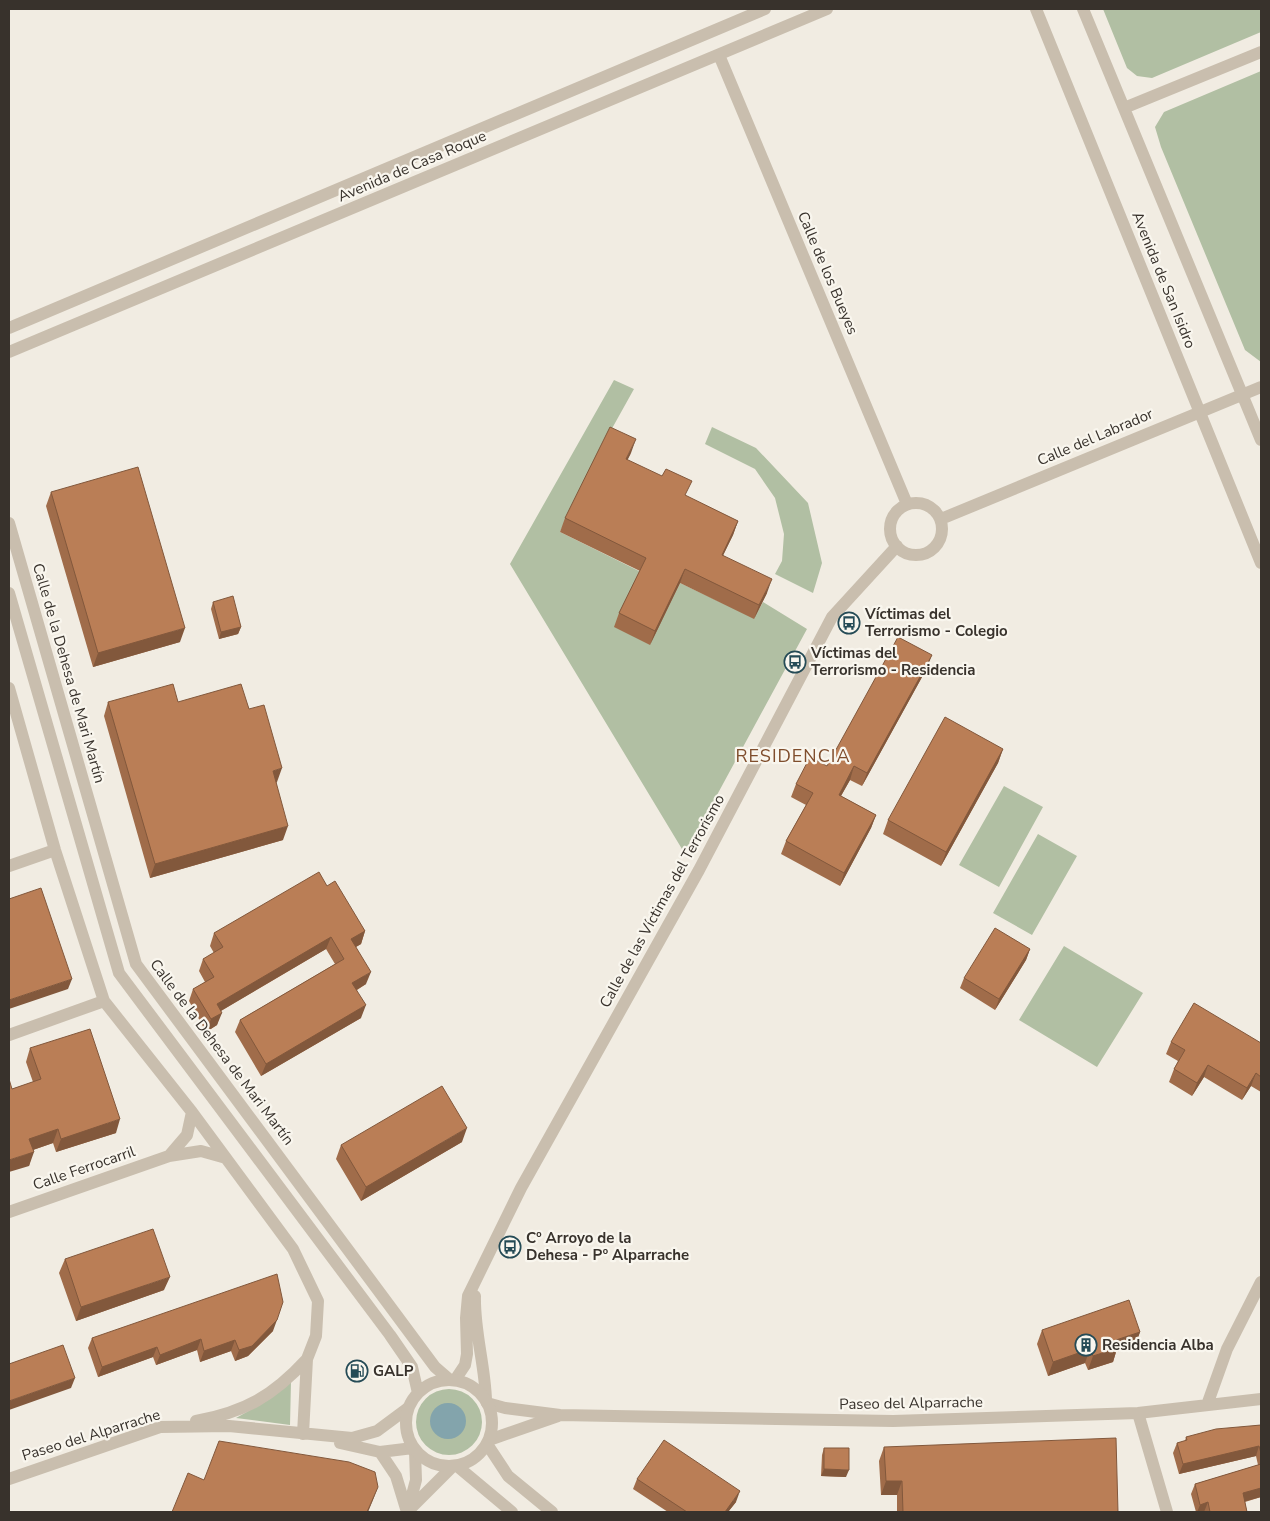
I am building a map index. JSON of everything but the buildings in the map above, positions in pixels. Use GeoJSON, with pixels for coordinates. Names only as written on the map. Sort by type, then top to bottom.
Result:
{"type":"FeatureCollection","features":[{"type":"Feature","properties":{"kind":"street","name":"Avenida de Casa Roque"},"geometry":{"type":"LineString","coordinates":[[9,328],[765,9]]}},
{"type":"Feature","properties":{"kind":"street","name":"Avenida de Casa Roque"},"geometry":{"type":"LineString","coordinates":[[9,352],[827,9]]}},
{"type":"Feature","properties":{"kind":"street","name":"Avenida de San Isidro"},"geometry":{"type":"LineString","coordinates":[[1036,9],[1261,564]]}},
{"type":"Feature","properties":{"kind":"street","name":"Avenida de San Isidro"},"geometry":{"type":"LineString","coordinates":[[1084,9],[1261,440]]}},
{"type":"Feature","properties":{"kind":"street"},"geometry":{"type":"LineString","coordinates":[[1124,108],[1261,52]]}},
{"type":"Feature","properties":{"kind":"street","name":"Calle de los Bueyes"},"geometry":{"type":"LineString","coordinates":[[719,55],[907,504]]}},
{"type":"Feature","properties":{"kind":"street","name":"Calle del Labrador"},"geometry":{"type":"LineString","coordinates":[[941,519],[1261,387]]}},
{"type":"Feature","properties":{"kind":"street"},"geometry":{"type":"LineString","coordinates":[[917,502],[927,505],[936,510],[941,519],[943,529],[940,540],[930,551],[915,555],[905,552],[896,546],[890,527],[893,517],[899,509],[907,504],[917,502]]}},
{"type":"Feature","properties":{"kind":"street","name":"Calle de la Dehesa de Mari Martín"},"geometry":{"type":"LineString","coordinates":[[9,523],[136,964],[435,1367],[452,1380]]}},
{"type":"Feature","properties":{"kind":"street","name":"Calle de las Víctimas del Terrorismo"},"geometry":{"type":"LineString","coordinates":[[452,1380],[465,1365],[467,1354],[466,1307],[468,1296],[475,1286],[521,1188],[699,870],[832,617],[896,546]]}},
{"type":"Feature","properties":{"kind":"street"},"geometry":{"type":"LineString","coordinates":[[9,593],[119,973],[390,1335],[412,1367],[418,1393]]}},
{"type":"Feature","properties":{"kind":"street"},"geometry":{"type":"LineString","coordinates":[[9,688],[55,850],[104,1001],[192,1112],[293,1249],[318,1301],[316,1336],[307,1359],[303,1434]]}},
{"type":"Feature","properties":{"kind":"street"},"geometry":{"type":"LineString","coordinates":[[9,866],[55,850]]}},
{"type":"Feature","properties":{"kind":"street"},"geometry":{"type":"LineString","coordinates":[[9,1034],[104,1001]]}},
{"type":"Feature","properties":{"kind":"street","name":"Calle Ferrocarril"},"geometry":{"type":"LineString","coordinates":[[169,1156],[188,1135],[192,1112]]}},
{"type":"Feature","properties":{"kind":"street","name":"Calle Ferrocarril"},"geometry":{"type":"LineString","coordinates":[[9,1212],[169,1156],[201,1151],[226,1158]]}},
{"type":"Feature","properties":{"kind":"street"},"geometry":{"type":"LineString","coordinates":[[1207,1405],[1227,1349],[1261,1282]]}},
{"type":"Feature","properties":{"kind":"street","name":"Calle de las Víctimas del Terrorismo"},"geometry":{"type":"LineString","coordinates":[[475,1286],[475,1318],[487,1401]]}},
{"type":"Feature","properties":{"kind":"street"},"geometry":{"type":"LineString","coordinates":[[160,1427],[221,1415],[256,1402],[295,1372],[307,1359]]}},
{"type":"Feature","properties":{"kind":"street"},"geometry":{"type":"LineString","coordinates":[[407,1512],[416,1480],[414,1450],[407,1436],[405,1422],[408,1408],[418,1393],[432,1384],[452,1380],[467,1384],[487,1401],[492,1428],[488,1442],[479,1454],[469,1462],[455,1466],[438,1466],[426,1460],[414,1450]]}},
{"type":"Feature","properties":{"kind":"street","name":"Paseo del Alparrache"},"geometry":{"type":"LineString","coordinates":[[487,1401],[505,1408],[560,1415],[893,1421],[1138,1413],[1261,1399]]}},
{"type":"Feature","properties":{"kind":"street","name":"Paseo del Alparrache"},"geometry":{"type":"LineString","coordinates":[[9,1479],[160,1427],[229,1426],[352,1438],[377,1430],[408,1408]]}},
{"type":"Feature","properties":{"kind":"street"},"geometry":{"type":"LineString","coordinates":[[1138,1413],[1167,1512]]}},
{"type":"Feature","properties":{"kind":"street","name":"Paseo del Alparrache"},"geometry":{"type":"LineString","coordinates":[[488,1442],[560,1415]]}},
{"type":"Feature","properties":{"kind":"street","name":"Paseo del Alparrache"},"geometry":{"type":"LineString","coordinates":[[303,1434],[380,1452],[414,1450]]}},
{"type":"Feature","properties":{"kind":"street"},"geometry":{"type":"LineString","coordinates":[[488,1442],[508,1476],[552,1512]]}},
{"type":"Feature","properties":{"kind":"street"},"geometry":{"type":"LineString","coordinates":[[380,1452],[396,1476],[407,1512]]}},
{"type":"Feature","properties":{"kind":"street"},"geometry":{"type":"LineString","coordinates":[[407,1512],[455,1466]]}},
{"type":"Feature","properties":{"kind":"street"},"geometry":{"type":"LineString","coordinates":[[455,1466],[512,1512]]}},
{"type":"Feature","properties":{"kind":"green space"},"geometry":{"type":"Polygon","coordinates":[[[1103,9],[1261,9],[1261,32],[1152,78],[1137,76],[1127,68],[1103,9]]]}},
{"type":"Feature","properties":{"kind":"green space"},"geometry":{"type":"Polygon","coordinates":[[[1261,71],[1261,362],[1245,350],[1161,147],[1155,127],[1164,112],[1261,71]]]}},
{"type":"Feature","properties":{"kind":"green space"},"geometry":{"type":"Polygon","coordinates":[[[614,380],[634,389],[605,441],[560,532],[641,572],[650,644],[680,583],[754,618],[763,602],[807,629],[685,854],[510,564],[614,380]]]}},
{"type":"Feature","properties":{"kind":"green space"},"geometry":{"type":"Polygon","coordinates":[[[712,427],[756,448],[808,503],[822,563],[813,593],[775,574],[782,561],[784,534],[775,498],[755,469],[705,444],[712,427]]]}},
{"type":"Feature","properties":{"kind":"green space"},"geometry":{"type":"Polygon","coordinates":[[[1004,786],[1043,807],[999,887],[959,865],[1004,786]]]}},
{"type":"Feature","properties":{"kind":"green space"},"geometry":{"type":"Polygon","coordinates":[[[1038,834],[1077,856],[1032,935],[993,913],[1038,834]]]}},
{"type":"Feature","properties":{"kind":"green space"},"geometry":{"type":"Polygon","coordinates":[[[1064,946],[1143,993],[1097,1067],[1019,1020],[1064,946]]]}},
{"type":"Feature","properties":{"kind":"green space"},"geometry":{"type":"Polygon","coordinates":[[[291,1381],[290,1425],[236,1418],[268,1400],[291,1381]]]}},
{"type":"Feature","properties":{"kind":"green space"},"geometry":{"type":"Polygon","coordinates":[[[449,1389],[462,1392],[472,1399],[479,1409],[482,1422],[479,1435],[472,1445],[462,1452],[449,1455],[436,1452],[426,1445],[419,1435],[416,1422],[419,1409],[426,1399],[436,1392],[449,1389]]]}},
{"type":"Feature","properties":{"kind":"water"},"geometry":{"type":"Polygon","coordinates":[[[448,1403],[455,1404],[461,1408],[465,1414],[465,1428],[461,1434],[455,1438],[448,1439],[441,1438],[435,1434],[431,1428],[430,1421],[431,1414],[435,1408],[441,1404],[448,1403]]]}},
{"type":"Feature","properties":{"kind":"place","name":"Víctimas del Terrorismo - Colegio"},"geometry":{"type":"Point","coordinates":[849,623]}},
{"type":"Feature","properties":{"kind":"place","name":"Víctimas del Terrorismo - Residencia"},"geometry":{"type":"Point","coordinates":[795,662]}},
{"type":"Feature","properties":{"kind":"place","name":"Cº Arroyo de la Dehesa - Pº Alparrache"},"geometry":{"type":"Point","coordinates":[510,1247]}},
{"type":"Feature","properties":{"kind":"place","name":"Residencia Alba"},"geometry":{"type":"Point","coordinates":[1086,1345]}},
{"type":"Feature","properties":{"kind":"place","name":"GALP"},"geometry":{"type":"Point","coordinates":[357,1371]}},
{"type":"Feature","properties":{"kind":"district","name":"RESIDENCIA"},"geometry":{"type":"Point","coordinates":[793,756]}}]}
